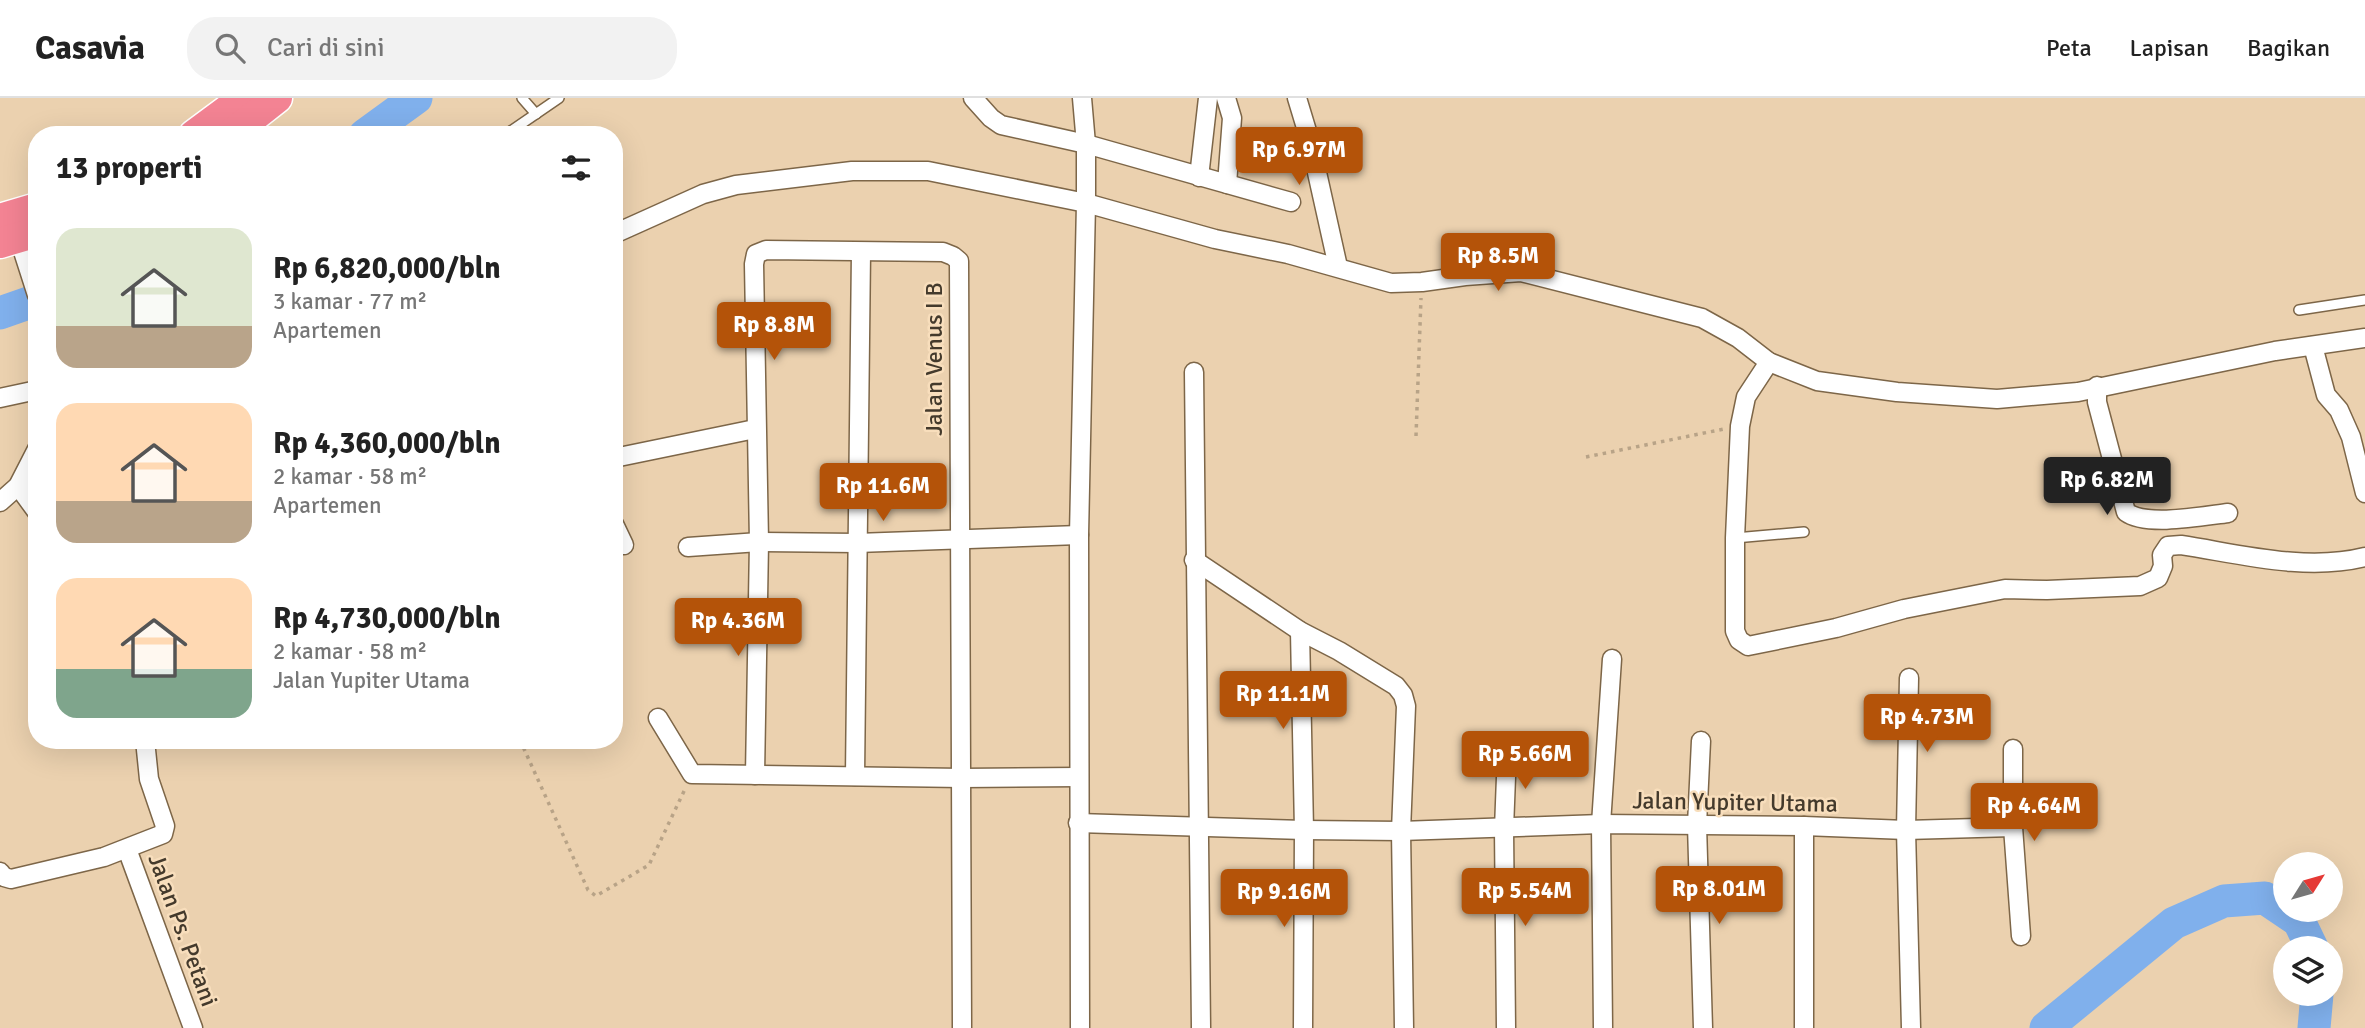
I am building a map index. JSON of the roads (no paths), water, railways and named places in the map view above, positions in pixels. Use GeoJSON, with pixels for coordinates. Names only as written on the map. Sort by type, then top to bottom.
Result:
{"type":"FeatureCollection","features":[{"type":"Feature","properties":{"kind":"highway"},"geometry":{"type":"LineString","coordinates":[[210,126],[234,113],[277,98]]}},
{"type":"Feature","properties":{"kind":"highway"},"geometry":{"type":"LineString","coordinates":[[14,233],[28,218]]}},
{"type":"Feature","properties":{"kind":"street"},"geometry":{"type":"LineString","coordinates":[[973,98],[1001,125],[1086,144],[1291,202]]}},
{"type":"Feature","properties":{"kind":"street"},"geometry":{"type":"LineString","coordinates":[[1080,1028],[1079,535],[1086,203],[1086,144],[1082,98]]}},
{"type":"Feature","properties":{"kind":"street"},"geometry":{"type":"LineString","coordinates":[[1199,177],[1208,98]]}},
{"type":"Feature","properties":{"kind":"street"},"geometry":{"type":"LineString","coordinates":[[1226,98],[1232,118],[1227,184]]}},
{"type":"Feature","properties":{"kind":"street"},"geometry":{"type":"LineString","coordinates":[[1297,98],[1338,267]]}},
{"type":"Feature","properties":{"kind":"street"},"geometry":{"type":"LineString","coordinates":[[623,230],[703,194],[736,185],[852,172],[928,171],[1086,203],[1391,283],[1521,272],[1702,318],[1738,338],[1769,362],[1817,381],[1897,392],[1997,398],[2048,396],[2365,338]]}},
{"type":"Feature","properties":{"kind":"street"},"geometry":{"type":"LineString","coordinates":[[14,233],[28,271]]}},
{"type":"Feature","properties":{"kind":"street"},"geometry":{"type":"LineString","coordinates":[[755,775],[759,542],[754,264],[757,254],[766,250],[861,252],[855,776]]}},
{"type":"Feature","properties":{"kind":"street","name":"Jalan Venus I B"},"geometry":{"type":"LineString","coordinates":[[861,252],[943,252],[959,261],[962,1028]]}},
{"type":"Feature","properties":{"kind":"street"},"geometry":{"type":"LineString","coordinates":[[2314,346],[2326,395],[2339,410],[2351,438],[2365,493]]}},
{"type":"Feature","properties":{"kind":"street"},"geometry":{"type":"LineString","coordinates":[[1769,362],[1746,397],[1740,426],[1735,538],[1735,631],[1739,640],[1748,646],[1836,628],[1904,609],[2005,589],[2140,586],[2152,582],[2162,573],[2162,555],[2168,546],[2181,545],[2289,562],[2336,562],[2365,557]]}},
{"type":"Feature","properties":{"kind":"street"},"geometry":{"type":"LineString","coordinates":[[1194,372],[1201,1028]]}},
{"type":"Feature","properties":{"kind":"street"},"geometry":{"type":"LineString","coordinates":[[2096,386],[2097,402],[2126,512],[2137,519],[2228,513]]}},
{"type":"Feature","properties":{"kind":"street"},"geometry":{"type":"LineString","coordinates":[[0,398],[28,392]]}},
{"type":"Feature","properties":{"kind":"street"},"geometry":{"type":"LineString","coordinates":[[623,456],[755,429]]}},
{"type":"Feature","properties":{"kind":"street"},"geometry":{"type":"LineString","coordinates":[[0,502],[18,486],[28,467]]}},
{"type":"Feature","properties":{"kind":"street"},"geometry":{"type":"LineString","coordinates":[[18,486],[28,500]]}},
{"type":"Feature","properties":{"kind":"street"},"geometry":{"type":"LineString","coordinates":[[688,547],[759,542],[857,543],[1079,535]]}},
{"type":"Feature","properties":{"kind":"street"},"geometry":{"type":"LineString","coordinates":[[1194,560],[1300,631],[1396,686],[1403,695],[1406,706],[1401,831],[1404,1028]]}},
{"type":"Feature","properties":{"kind":"street"},"geometry":{"type":"LineString","coordinates":[[1300,631],[1304,830],[1303,1028]]}},
{"type":"Feature","properties":{"kind":"street"},"geometry":{"type":"LineString","coordinates":[[1603,1028],[1601,824],[1612,659]]}},
{"type":"Feature","properties":{"kind":"street"},"geometry":{"type":"LineString","coordinates":[[1909,678],[1906,830],[1911,1028]]}},
{"type":"Feature","properties":{"kind":"street"},"geometry":{"type":"LineString","coordinates":[[658,718],[692,774],[1079,777]]}},
{"type":"Feature","properties":{"kind":"street"},"geometry":{"type":"LineString","coordinates":[[1701,741],[1697,825],[1703,1028]]}},
{"type":"Feature","properties":{"kind":"street"},"geometry":{"type":"LineString","coordinates":[[0,872],[11,879],[104,857],[163,834],[165,826],[149,779],[146,749]]}},
{"type":"Feature","properties":{"kind":"street"},"geometry":{"type":"LineString","coordinates":[[2013,749],[2013,827],[2021,936]]}},
{"type":"Feature","properties":{"kind":"street"},"geometry":{"type":"LineString","coordinates":[[1506,1028],[1504,828],[1507,751]]}},
{"type":"Feature","properties":{"kind":"street","name":"Jalan Yupiter Utama"},"geometry":{"type":"LineString","coordinates":[[1078,823],[1401,831],[1601,824],[1906,830],[2013,827]]}},
{"type":"Feature","properties":{"kind":"street"},"geometry":{"type":"LineString","coordinates":[[1804,826],[1804,1028]]}},
{"type":"Feature","properties":{"kind":"street","name":"Jalan Ps. Petani"},"geometry":{"type":"LineString","coordinates":[[127,849],[193,1028]]}},
{"type":"Feature","properties":{"kind":"lane"},"geometry":{"type":"LineString","coordinates":[[522,98],[536,114]]}},
{"type":"Feature","properties":{"kind":"lane"},"geometry":{"type":"LineString","coordinates":[[518,126],[559,98]]}},
{"type":"Feature","properties":{"kind":"lane"},"geometry":{"type":"LineString","coordinates":[[2299,310],[2365,300]]}},
{"type":"Feature","properties":{"kind":"lane"},"geometry":{"type":"LineString","coordinates":[[1735,538],[1804,532]]}},
{"type":"Feature","properties":{"kind":"waterway"},"geometry":{"type":"LineString","coordinates":[[377,126],[416,98]]}},
{"type":"Feature","properties":{"kind":"waterway"},"geometry":{"type":"LineString","coordinates":[[0,313],[28,303]]}},
{"type":"Feature","properties":{"kind":"waterway"},"geometry":{"type":"LineString","coordinates":[[2046,1028],[2174,923],[2224,901],[2265,898],[2299,921],[2306,936]]}},
{"type":"Feature","properties":{"kind":"waterway"},"geometry":{"type":"LineString","coordinates":[[2314,1028],[2316,1006]]}}]}
